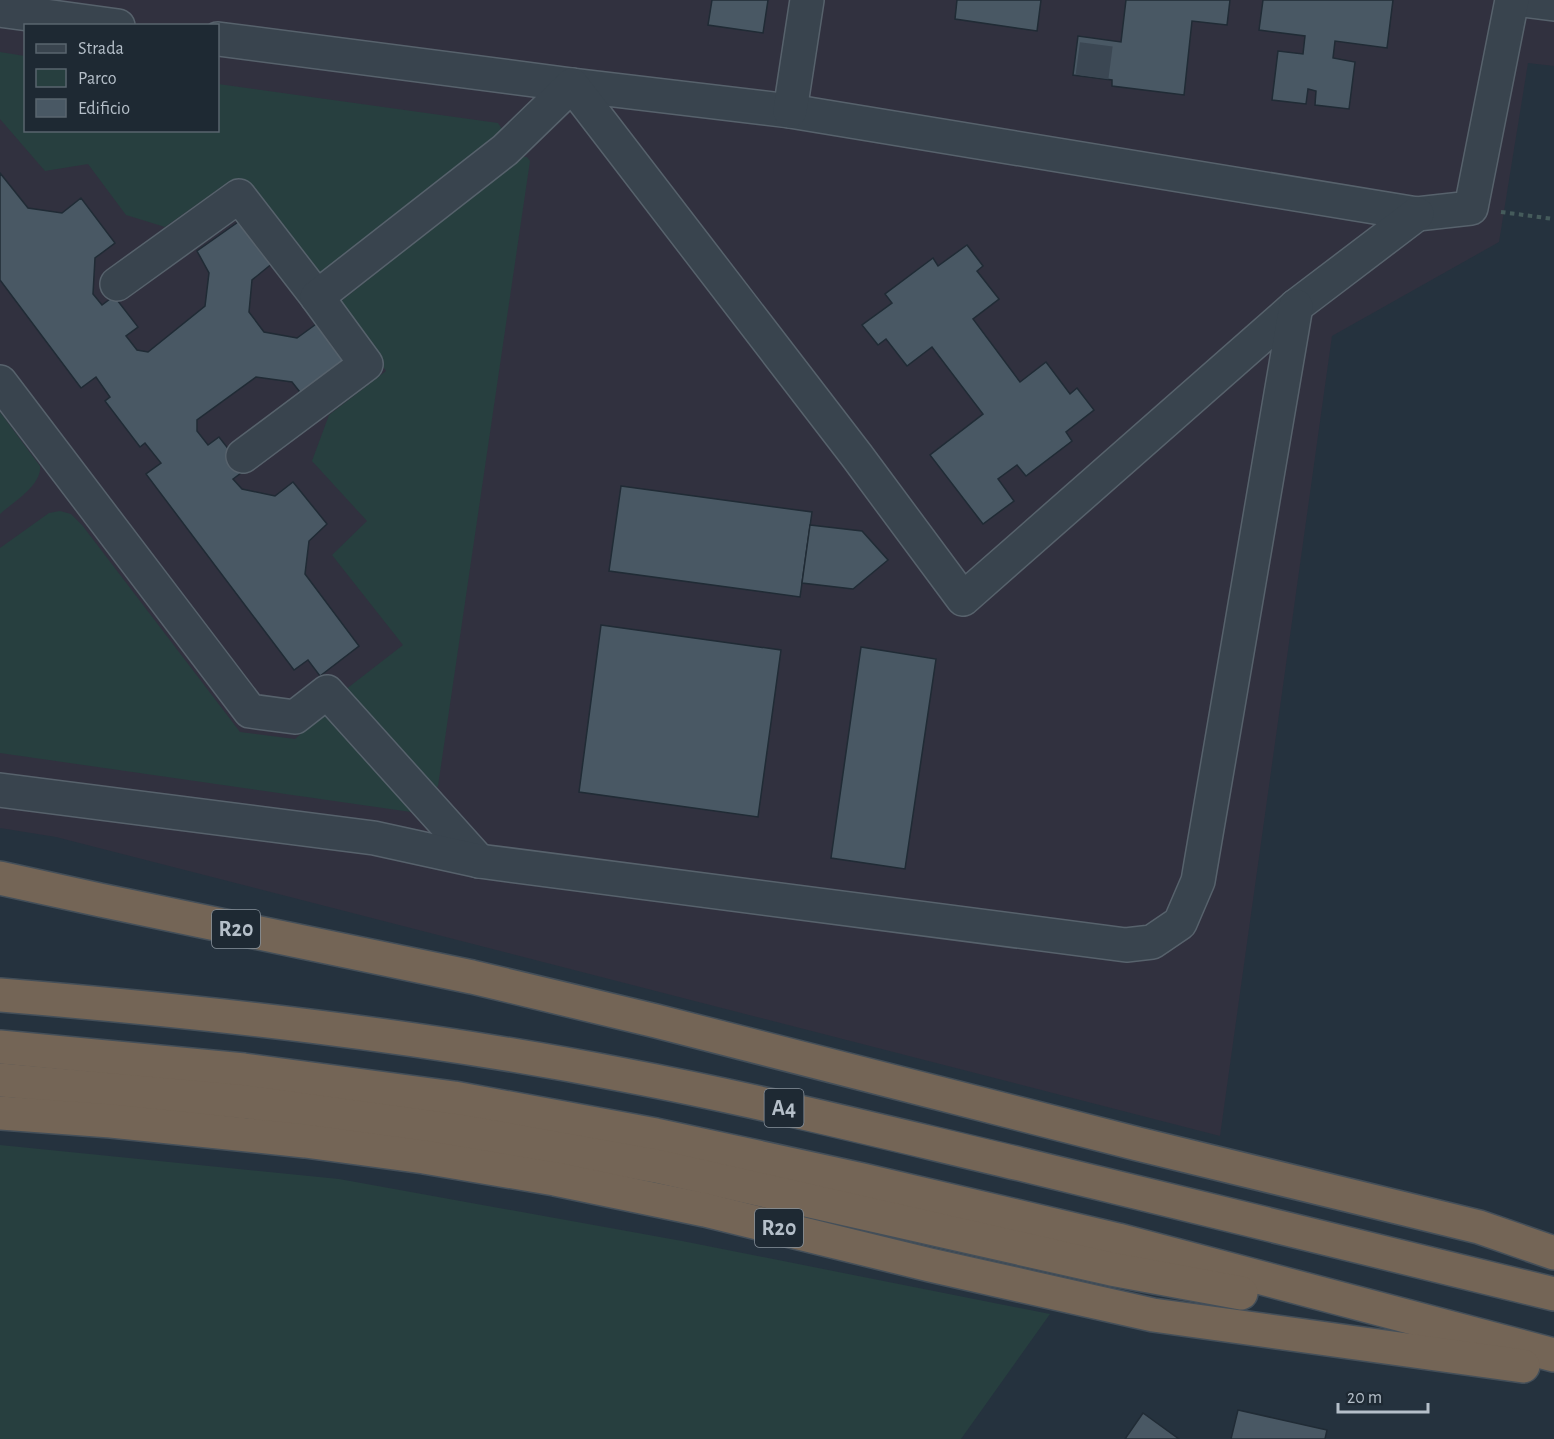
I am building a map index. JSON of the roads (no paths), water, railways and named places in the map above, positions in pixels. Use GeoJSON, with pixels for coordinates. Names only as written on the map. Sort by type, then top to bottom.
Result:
{"type":"FeatureCollection","features":[{"type":"Feature","properties":{"kind":"highway","name":"R20"},"geometry":{"type":"LineString","coordinates":[[0,878],[110,903],[472,977],[656,1021],[1138,1144],[1479,1227],[1554,1253]]}},
{"type":"Feature","properties":{"kind":"highway","name":"A4"},"geometry":{"type":"LineString","coordinates":[[0,995],[181,1010],[373,1033],[623,1074],[876,1129],[1554,1294]]}},
{"type":"Feature","properties":{"kind":"highway","name":"A4"},"geometry":{"type":"LineString","coordinates":[[0,1047],[244,1070],[454,1098],[570,1118],[863,1180],[1118,1240],[1554,1355]]}},
{"type":"Feature","properties":{"kind":"highway"},"geometry":{"type":"LineString","coordinates":[[0,1080],[246,1102],[459,1131],[656,1166],[1111,1269],[1502,1342]]}},
{"type":"Feature","properties":{"kind":"highway","name":"R20"},"geometry":{"type":"LineString","coordinates":[[0,1113],[111,1121],[305,1141],[555,1179],[705,1210],[930,1265],[1154,1315],[1554,1371]]}},
{"type":"Feature","properties":{"kind":"lane"},"geometry":{"type":"LineString","coordinates":[[790,111],[807,0]]}},
{"type":"Feature","properties":{"kind":"lane"},"geometry":{"type":"LineString","coordinates":[[219,39],[790,111],[1417,214],[1471,208],[1512,0]]}},
{"type":"Feature","properties":{"kind":"lane"},"geometry":{"type":"LineString","coordinates":[[1523,0],[1554,4]]}},
{"type":"Feature","properties":{"kind":"lane"},"geometry":{"type":"LineString","coordinates":[[0,10],[103,24]]}},
{"type":"Feature","properties":{"kind":"lane"},"geometry":{"type":"LineString","coordinates":[[317,297],[505,150],[572,85]]}},
{"type":"Feature","properties":{"kind":"lane"},"geometry":{"type":"LineString","coordinates":[[572,85],[858,456],[963,599],[1296,306],[1417,214]]}},
{"type":"Feature","properties":{"kind":"lane"},"geometry":{"type":"LineString","coordinates":[[117,284],[239,196],[317,297],[366,364],[243,456]]}},
{"type":"Feature","properties":{"kind":"lane"},"geometry":{"type":"LineString","coordinates":[[0,790],[374,838],[479,861],[1126,945],[1152,942],[1180,923],[1198,881],[1296,306]]}},
{"type":"Feature","properties":{"kind":"lane"},"geometry":{"type":"LineString","coordinates":[[0,382],[250,711],[295,717],[327,692],[479,861]]}},
{"type":"Feature","properties":{"kind":"tunnel"},"geometry":{"type":"LineString","coordinates":[[1092,77],[1097,39]]}}]}
